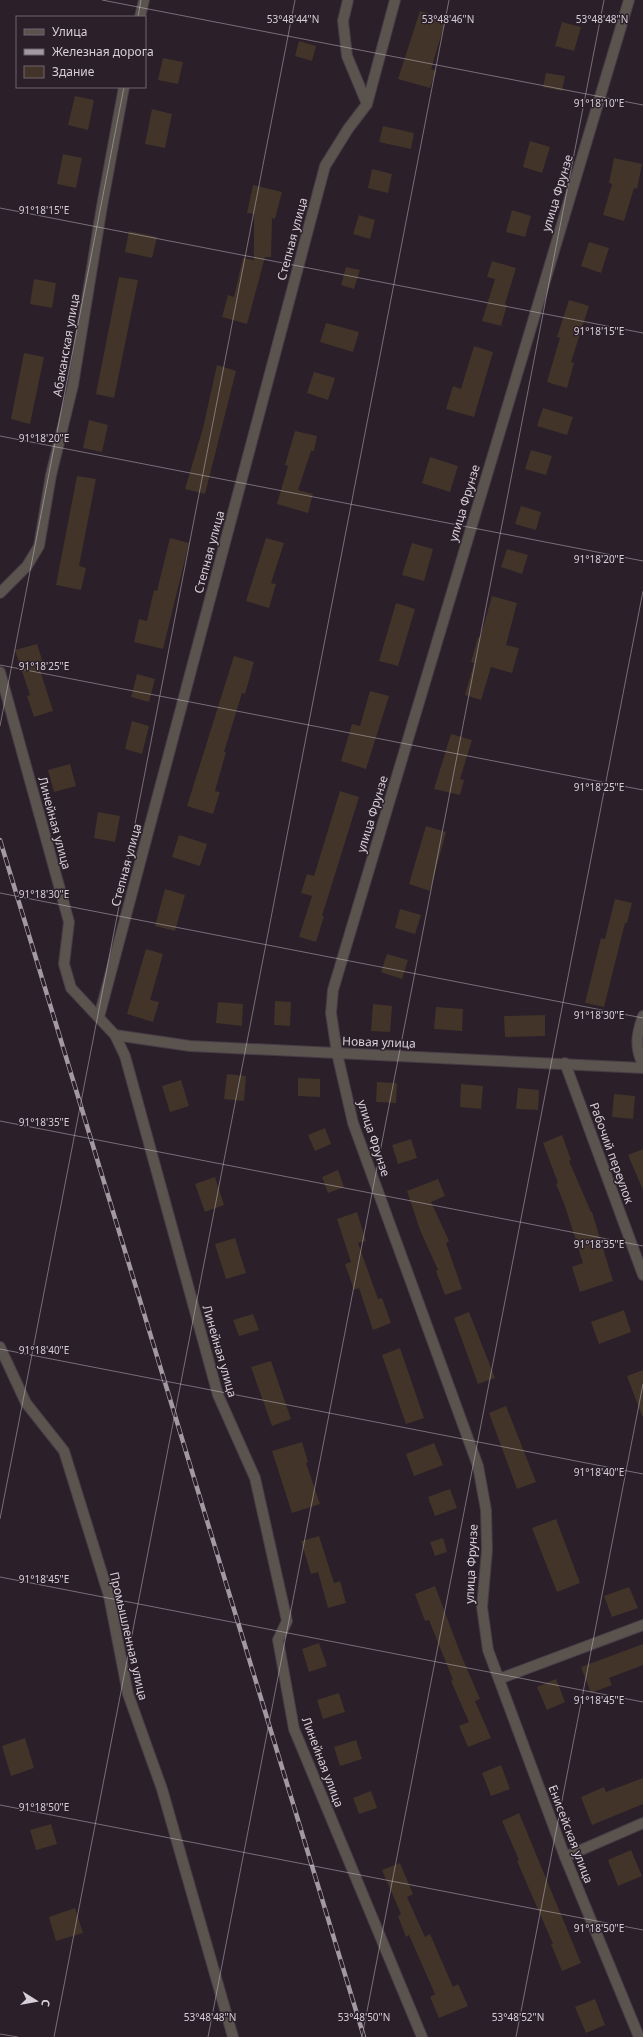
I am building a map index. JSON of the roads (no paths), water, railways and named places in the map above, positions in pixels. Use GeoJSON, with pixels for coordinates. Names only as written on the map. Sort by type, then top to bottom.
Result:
{"type":"FeatureCollection","features":[{"type":"Feature","properties":{"kind":"street"},"geometry":{"type":"LineString","coordinates":[[140,16],[144,0]]}},
{"type":"Feature","properties":{"kind":"street"},"geometry":{"type":"LineString","coordinates":[[348,0],[343,21],[347,56],[367,104]]}},
{"type":"Feature","properties":{"kind":"street","name":"Степная улица"},"geometry":{"type":"LineString","coordinates":[[99,1017],[325,166],[348,129],[367,104],[395,0]]}},
{"type":"Feature","properties":{"kind":"street","name":"улица Фрунзе"},"geometry":{"type":"LineString","coordinates":[[485,1637],[482,1608],[487,1550],[486,1510],[478,1466],[353,1123],[337,1054],[331,1013],[333,990],[629,0]]}},
{"type":"Feature","properties":{"kind":"street","name":"Абаканская улица"},"geometry":{"type":"LineString","coordinates":[[0,593],[27,566],[39,546],[51,476],[73,385],[102,206],[124,88]]}},
{"type":"Feature","properties":{"kind":"street","name":"Линейная улица"},"geometry":{"type":"LineString","coordinates":[[0,672],[69,922],[64,964],[71,988],[115,1035],[125,1056],[218,1396],[255,1478],[287,1621],[278,1640],[294,1729],[422,2037]]}},
{"type":"Feature","properties":{"kind":"street"},"geometry":{"type":"LineString","coordinates":[[643,1016],[636,1036],[638,1055],[643,1064]]}},
{"type":"Feature","properties":{"kind":"street","name":"Новая улица"},"geometry":{"type":"LineString","coordinates":[[115,1035],[190,1046],[337,1054],[565,1063],[643,1068]]}},
{"type":"Feature","properties":{"kind":"street","name":"Рабочий переулок"},"geometry":{"type":"LineString","coordinates":[[565,1063],[643,1275]]}},
{"type":"Feature","properties":{"kind":"street","name":"Промышленная улица"},"geometry":{"type":"LineString","coordinates":[[0,1347],[26,1403],[64,1451],[109,1596],[128,1694],[162,1788],[233,2037]]}},
{"type":"Feature","properties":{"kind":"street"},"geometry":{"type":"LineString","coordinates":[[499,1679],[643,1625]]}},
{"type":"Feature","properties":{"kind":"street","name":"Енисейская улица"},"geometry":{"type":"LineString","coordinates":[[485,1637],[565,1857],[640,2037]]}},
{"type":"Feature","properties":{"kind":"street"},"geometry":{"type":"LineString","coordinates":[[565,1857],[643,1823]]}},
{"type":"Feature","properties":{"kind":"railway"},"geometry":{"type":"LineString","coordinates":[[0,840],[364,2037]]}}]}
